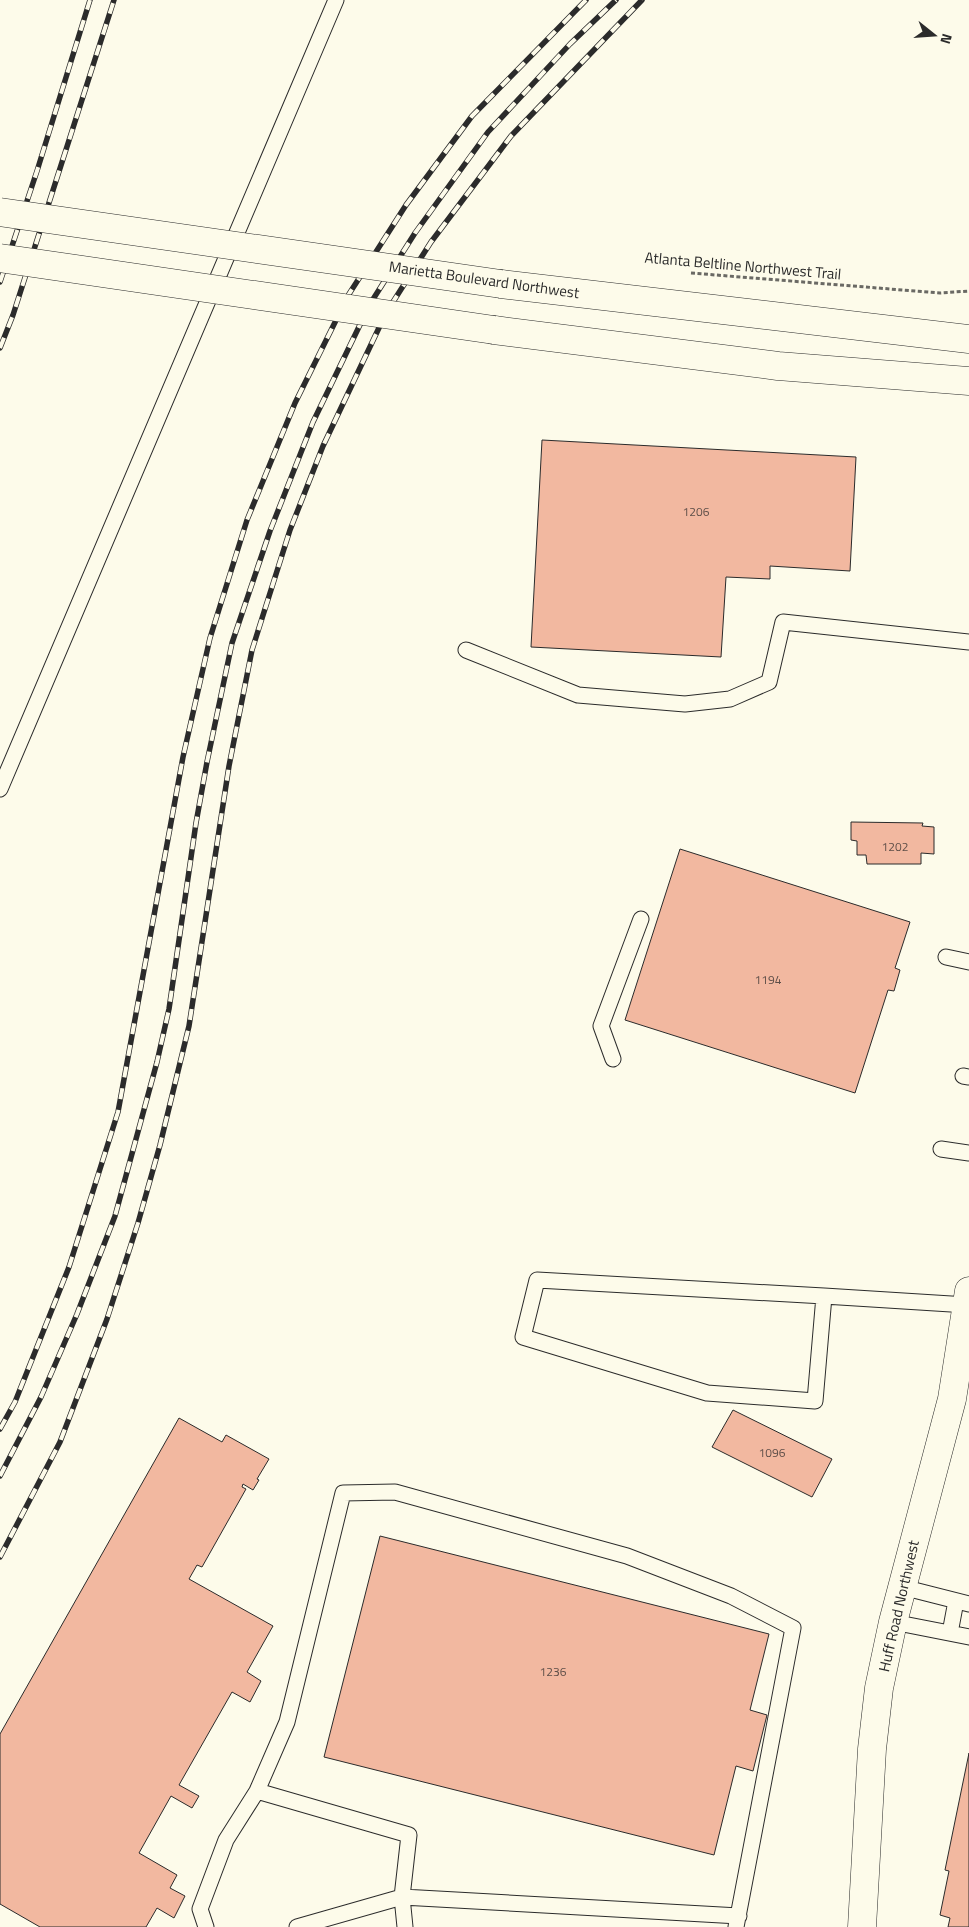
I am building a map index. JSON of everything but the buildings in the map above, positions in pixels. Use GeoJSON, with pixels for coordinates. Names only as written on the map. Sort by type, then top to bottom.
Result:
{"type":"FeatureCollection","features":[{"type":"Feature","properties":{"kind":"main road","name":"Marietta Boulevard Northwest"},"geometry":{"type":"LineString","coordinates":[[0,212],[501,284],[969,340]]}},
{"type":"Feature","properties":{"kind":"main road"},"geometry":{"type":"LineString","coordinates":[[0,258],[494,330],[778,366],[969,381]]}},
{"type":"Feature","properties":{"kind":"main road","name":"Huff Road Northwest"},"geometry":{"type":"LineString","coordinates":[[862,1927],[872,1750],[879,1688],[893,1622],[952,1399],[968,1298]]}},
{"type":"Feature","properties":{"kind":"lane"},"geometry":{"type":"LineString","coordinates":[[0,789],[336,0]]}},
{"type":"Feature","properties":{"kind":"lane"},"geometry":{"type":"LineString","coordinates":[[466,650],[578,696],[685,704],[730,699],[769,682],[783,622],[969,642]]}},
{"type":"Feature","properties":{"kind":"lane"},"geometry":{"type":"LineString","coordinates":[[613,1059],[601,1026],[641,919]]}},
{"type":"Feature","properties":{"kind":"lane"},"geometry":{"type":"LineString","coordinates":[[946,957],[969,962]]}},
{"type":"Feature","properties":{"kind":"lane"},"geometry":{"type":"LineString","coordinates":[[941,1149],[969,1153]]}},
{"type":"Feature","properties":{"kind":"lane"},"geometry":{"type":"LineString","coordinates":[[824,1296],[815,1401],[707,1393],[523,1336],[537,1280],[824,1296],[968,1298]]}},
{"type":"Feature","properties":{"kind":"lane"},"geometry":{"type":"LineString","coordinates":[[206,1927],[200,1910],[226,1840],[258,1791],[287,1722],[344,1493],[394,1492],[627,1556],[731,1596],[793,1628],[737,1921],[402,1897],[297,1927]]}},
{"type":"Feature","properties":{"kind":"lane"},"geometry":{"type":"LineString","coordinates":[[902,1587],[963,1602],[950,1633]]}},
{"type":"Feature","properties":{"kind":"lane"},"geometry":{"type":"LineString","coordinates":[[893,1622],[969,1637]]}},
{"type":"Feature","properties":{"kind":"lane"},"geometry":{"type":"LineString","coordinates":[[258,1791],[410,1834],[402,1897],[405,1927]]}},
{"type":"Feature","properties":{"kind":"path","name":"Atlanta Beltline Northwest Trail"},"geometry":{"type":"LineString","coordinates":[[684,272],[940,293],[969,291]]}},
{"type":"Feature","properties":{"kind":"railway"},"geometry":{"type":"LineString","coordinates":[[0,282],[90,0]]}},
{"type":"Feature","properties":{"kind":"railway"},"geometry":{"type":"LineString","coordinates":[[0,348],[13,315],[114,0]]}},
{"type":"Feature","properties":{"kind":"railway"},"geometry":{"type":"LineString","coordinates":[[0,1429],[15,1402],[69,1267],[118,1112],[183,757],[210,638],[247,520],[295,403],[349,294],[406,205],[472,116],[586,0]]}},
{"type":"Feature","properties":{"kind":"railway"},"geometry":{"type":"LineString","coordinates":[[0,1476],[41,1397],[77,1314],[115,1216],[157,1062],[169,1009],[196,823],[232,643],[270,531],[313,422],[370,304],[415,233],[488,132],[570,44],[616,0]]}},
{"type":"Feature","properties":{"kind":"railway"},"geometry":{"type":"LineString","coordinates":[[0,1557],[60,1442],[107,1319],[138,1223],[160,1145],[189,1026],[229,766],[252,650],[290,530],[323,446],[386,313],[431,242],[511,136],[642,0]]}}]}
